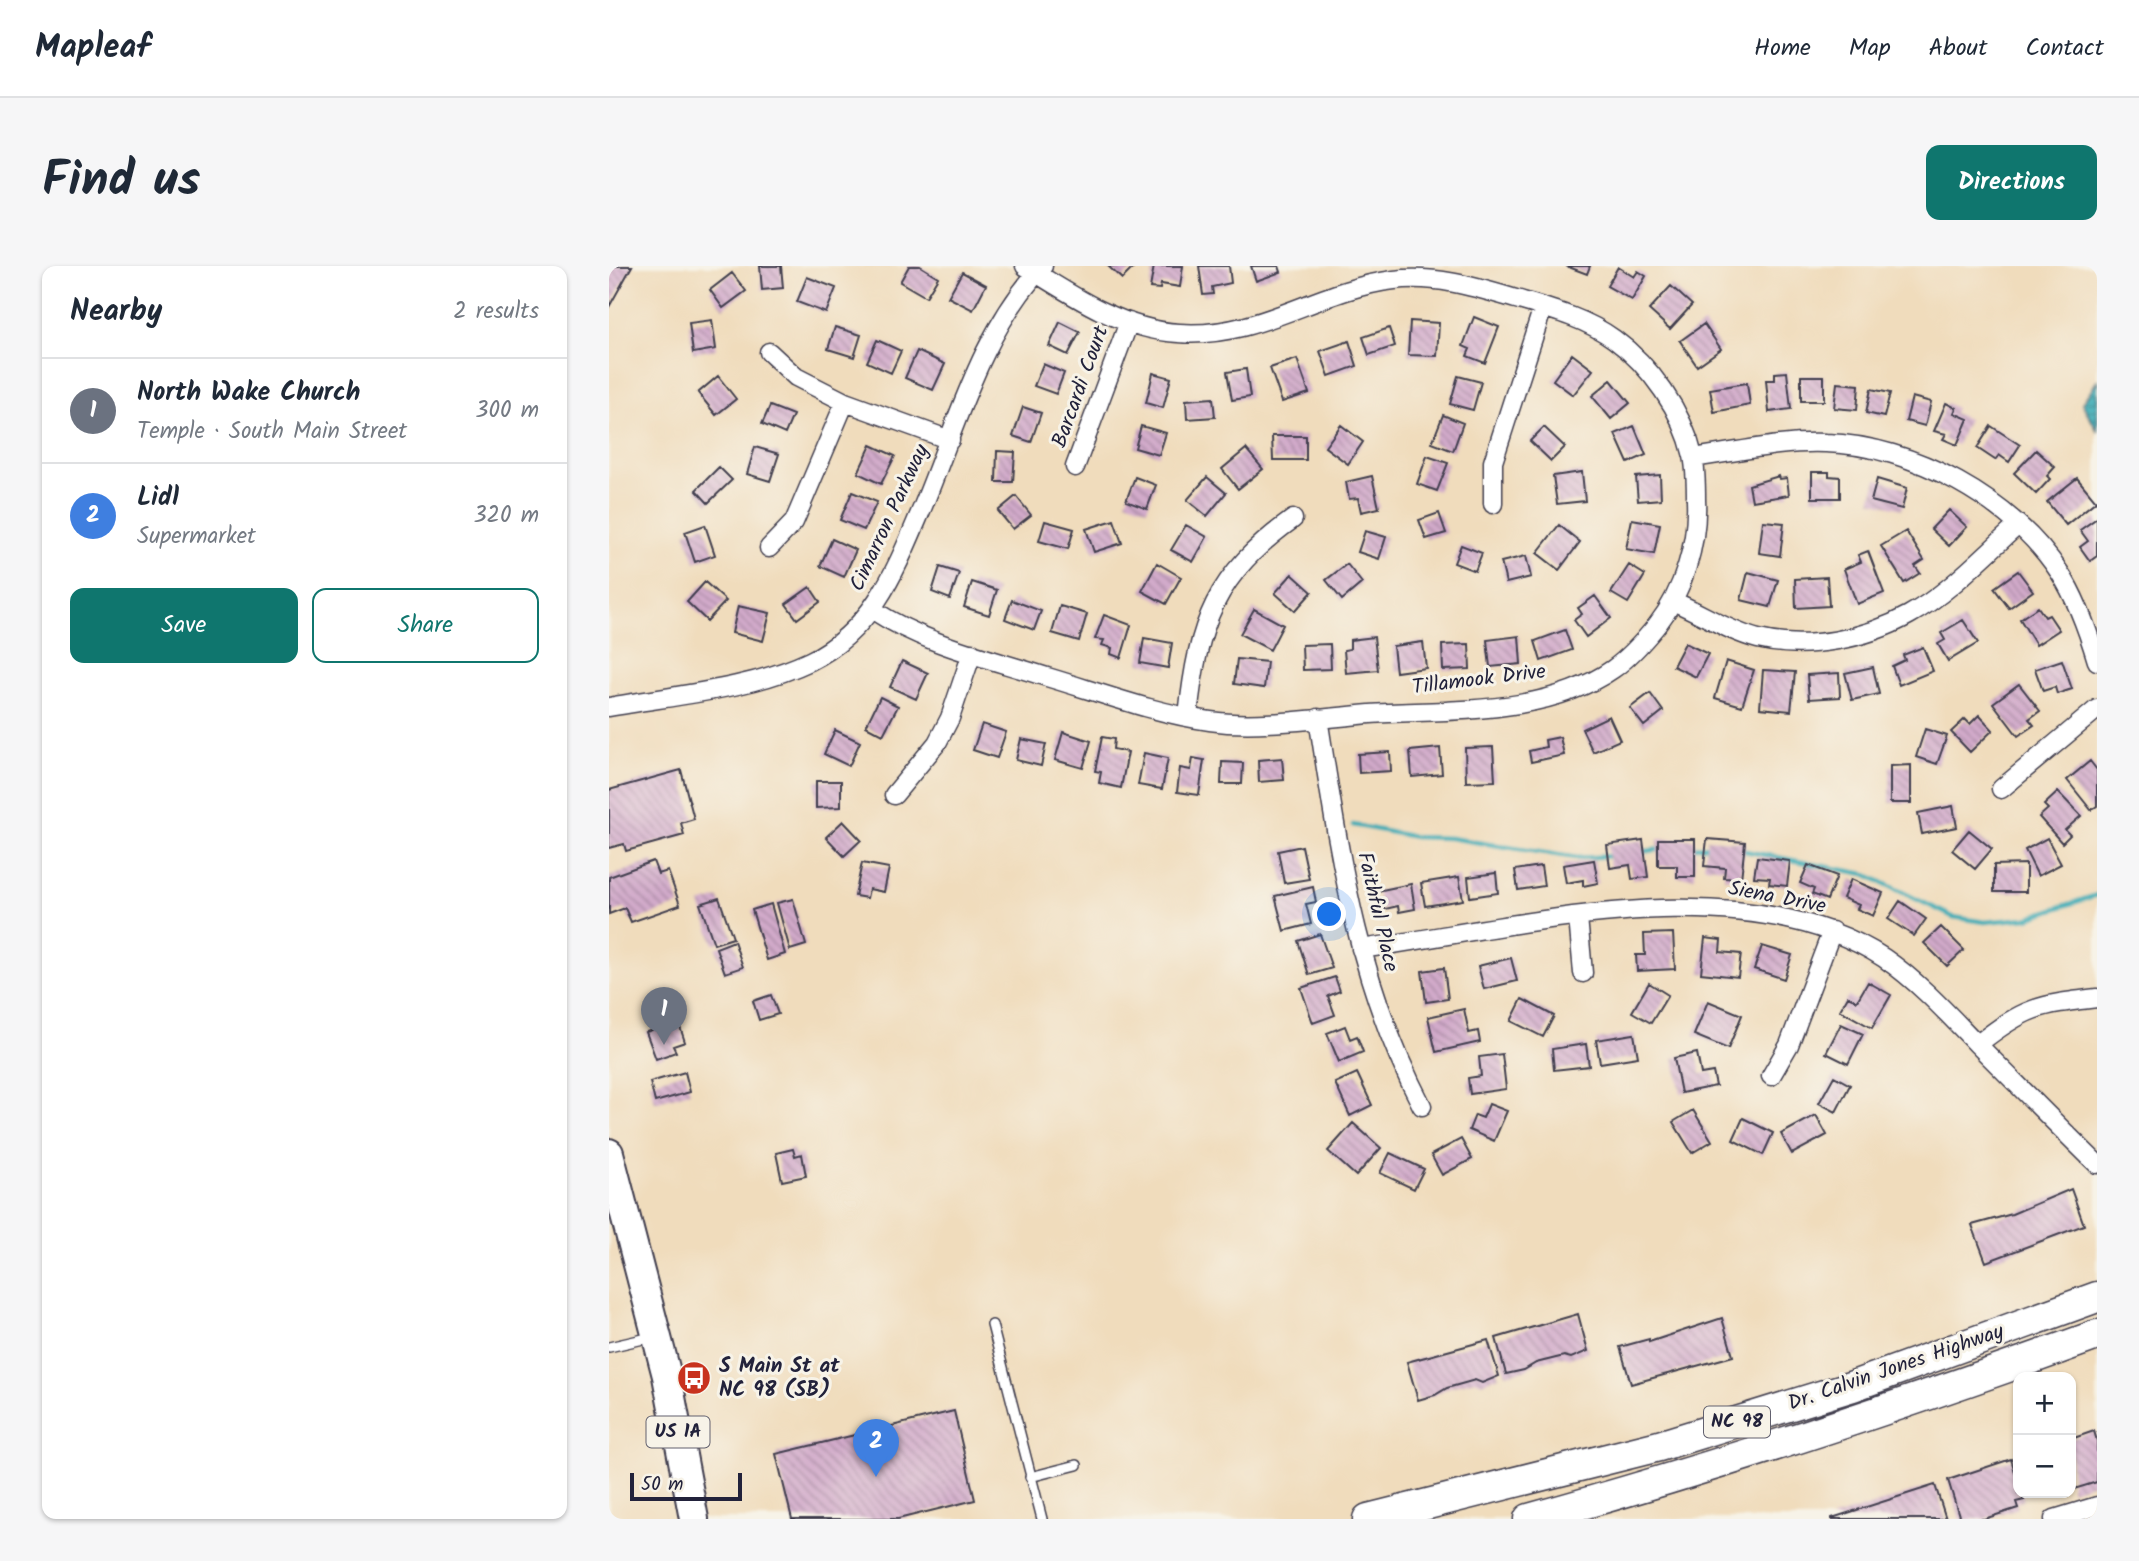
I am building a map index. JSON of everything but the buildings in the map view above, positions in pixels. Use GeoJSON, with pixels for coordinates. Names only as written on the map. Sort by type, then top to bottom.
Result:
{"type":"FeatureCollection","features":[{"type":"Feature","properties":{"kind":"highway","name":"Dr. Calvin Jones Highway"},"geometry":{"type":"LineString","coordinates":[[1368,1519],[1659,1446],[1853,1386],[2097,1297]]}},
{"type":"Feature","properties":{"kind":"highway"},"geometry":{"type":"LineString","coordinates":[[1982,1376],[2043,1343],[2097,1319]]}},
{"type":"Feature","properties":{"kind":"highway","name":"Dr. Calvin Jones Highway"},"geometry":{"type":"LineString","coordinates":[[1529,1519],[1864,1418],[2097,1335]]}},
{"type":"Feature","properties":{"kind":"highway"},"geometry":{"type":"LineString","coordinates":[[1587,1503],[1587,1490],[1595,1480],[1722,1442],[1751,1430],[1789,1406]]}},
{"type":"Feature","properties":{"kind":"main road","name":"US 1A"},"geometry":{"type":"LineString","coordinates":[[609,1153],[657,1336],[694,1519]]}},
{"type":"Feature","properties":{"kind":"street","name":"Tillamook Drive"},"geometry":{"type":"LineString","coordinates":[[873,610],[897,626],[972,653],[1157,711],[1229,722],[1500,705],[1569,691],[1612,670],[1641,645],[1675,602],[1691,551],[1697,508],[1694,458],[1670,404],[1639,360],[1613,338],[1577,318],[1459,283],[1425,278],[1389,281],[1255,327],[1219,333],[1179,334],[1129,322],[1035,268]]}},
{"type":"Feature","properties":{"kind":"street","name":"Cimarron Parkway"},"geometry":{"type":"LineString","coordinates":[[609,707],[761,679],[812,660],[850,633],[873,610],[894,575],[978,367],[1003,318],[1035,268]]}},
{"type":"Feature","properties":{"kind":"street"},"geometry":{"type":"LineString","coordinates":[[1493,504],[1493,462],[1543,307]]}},
{"type":"Feature","properties":{"kind":"street","name":"Barcardi Court"},"geometry":{"type":"LineString","coordinates":[[1075,467],[1129,322]]}},
{"type":"Feature","properties":{"kind":"street"},"geometry":{"type":"LineString","coordinates":[[769,352],[796,377],[845,402],[950,440]]}},
{"type":"Feature","properties":{"kind":"street"},"geometry":{"type":"LineString","coordinates":[[769,548],[794,522],[845,402]]}},
{"type":"Feature","properties":{"kind":"street"},"geometry":{"type":"LineString","coordinates":[[1694,458],[1815,443],[1867,448],[1915,460],[1960,481],[2036,543],[2067,585],[2097,661]]}},
{"type":"Feature","properties":{"kind":"street"},"geometry":{"type":"LineString","coordinates":[[1188,716],[1198,652],[1220,588],[1254,549],[1293,519]]}},
{"type":"Feature","properties":{"kind":"street"},"geometry":{"type":"LineString","coordinates":[[1675,602],[1740,633],[1770,642],[1806,643],[1851,637],[1911,615],[2017,526]]}},
{"type":"Feature","properties":{"kind":"street"},"geometry":{"type":"LineString","coordinates":[[894,794],[937,743],[950,718],[972,653]]}},
{"type":"Feature","properties":{"kind":"street"},"geometry":{"type":"LineString","coordinates":[[2001,789],[2097,709]]}},
{"type":"Feature","properties":{"kind":"street","name":"Faithful Place"},"geometry":{"type":"LineString","coordinates":[[1318,718],[1344,884],[1361,949],[1384,1023],[1422,1106]]}},
{"type":"Feature","properties":{"kind":"street","name":"Siena Drive"},"geometry":{"type":"LineString","coordinates":[[1361,949],[1578,917],[1701,908],[1743,910],[1790,919],[1832,932],[1887,960],[1925,991],[2097,1164]]}},
{"type":"Feature","properties":{"kind":"street"},"geometry":{"type":"LineString","coordinates":[[1578,917],[1583,973]]}},
{"type":"Feature","properties":{"kind":"street"},"geometry":{"type":"LineString","coordinates":[[1771,1076],[1789,1045],[1832,932]]}},
{"type":"Feature","properties":{"kind":"street"},"geometry":{"type":"LineString","coordinates":[[1978,1044],[2008,1021],[2040,1005],[2097,998]]}},
{"type":"Feature","properties":{"kind":"street"},"geometry":{"type":"LineString","coordinates":[[2055,1519],[2097,1506]]}},
{"type":"Feature","properties":{"kind":"lane"},"geometry":{"type":"LineString","coordinates":[[992,1325],[1042,1519]]}},
{"type":"Feature","properties":{"kind":"lane"},"geometry":{"type":"LineString","coordinates":[[609,1347],[657,1336]]}},
{"type":"Feature","properties":{"kind":"lane"},"geometry":{"type":"LineString","coordinates":[[1030,1476],[1077,1465]]}},
{"type":"Feature","properties":{"kind":"water"},"geometry":{"type":"Polygon","coordinates":[[[2097,381],[2097,430],[2082,403],[2097,381]]]}},
{"type":"Feature","properties":{"kind":"waterway"},"geometry":{"type":"LineString","coordinates":[[1353,825],[1415,837],[1450,838],[1577,858],[1613,856]]}},
{"type":"Feature","properties":{"kind":"waterway"},"geometry":{"type":"LineString","coordinates":[[1692,847],[1711,846]]}},
{"type":"Feature","properties":{"kind":"waterway"},"geometry":{"type":"LineString","coordinates":[[1639,852],[1662,849]]}},
{"type":"Feature","properties":{"kind":"waterway"},"geometry":{"type":"LineString","coordinates":[[1740,850],[1865,874],[1953,917],[1985,922],[2027,918],[2097,895]]}},
{"type":"Feature","properties":{"kind":"place","name":"North Wake Church"},"geometry":{"type":"Point","coordinates":[664,1045]}},
{"type":"Feature","properties":{"kind":"place","name":"S Main St at NC 98 (SB)"},"geometry":{"type":"Point","coordinates":[694,1378]}},
{"type":"Feature","properties":{"kind":"place","name":"Lidl"},"geometry":{"type":"Point","coordinates":[876,1477]}}]}
